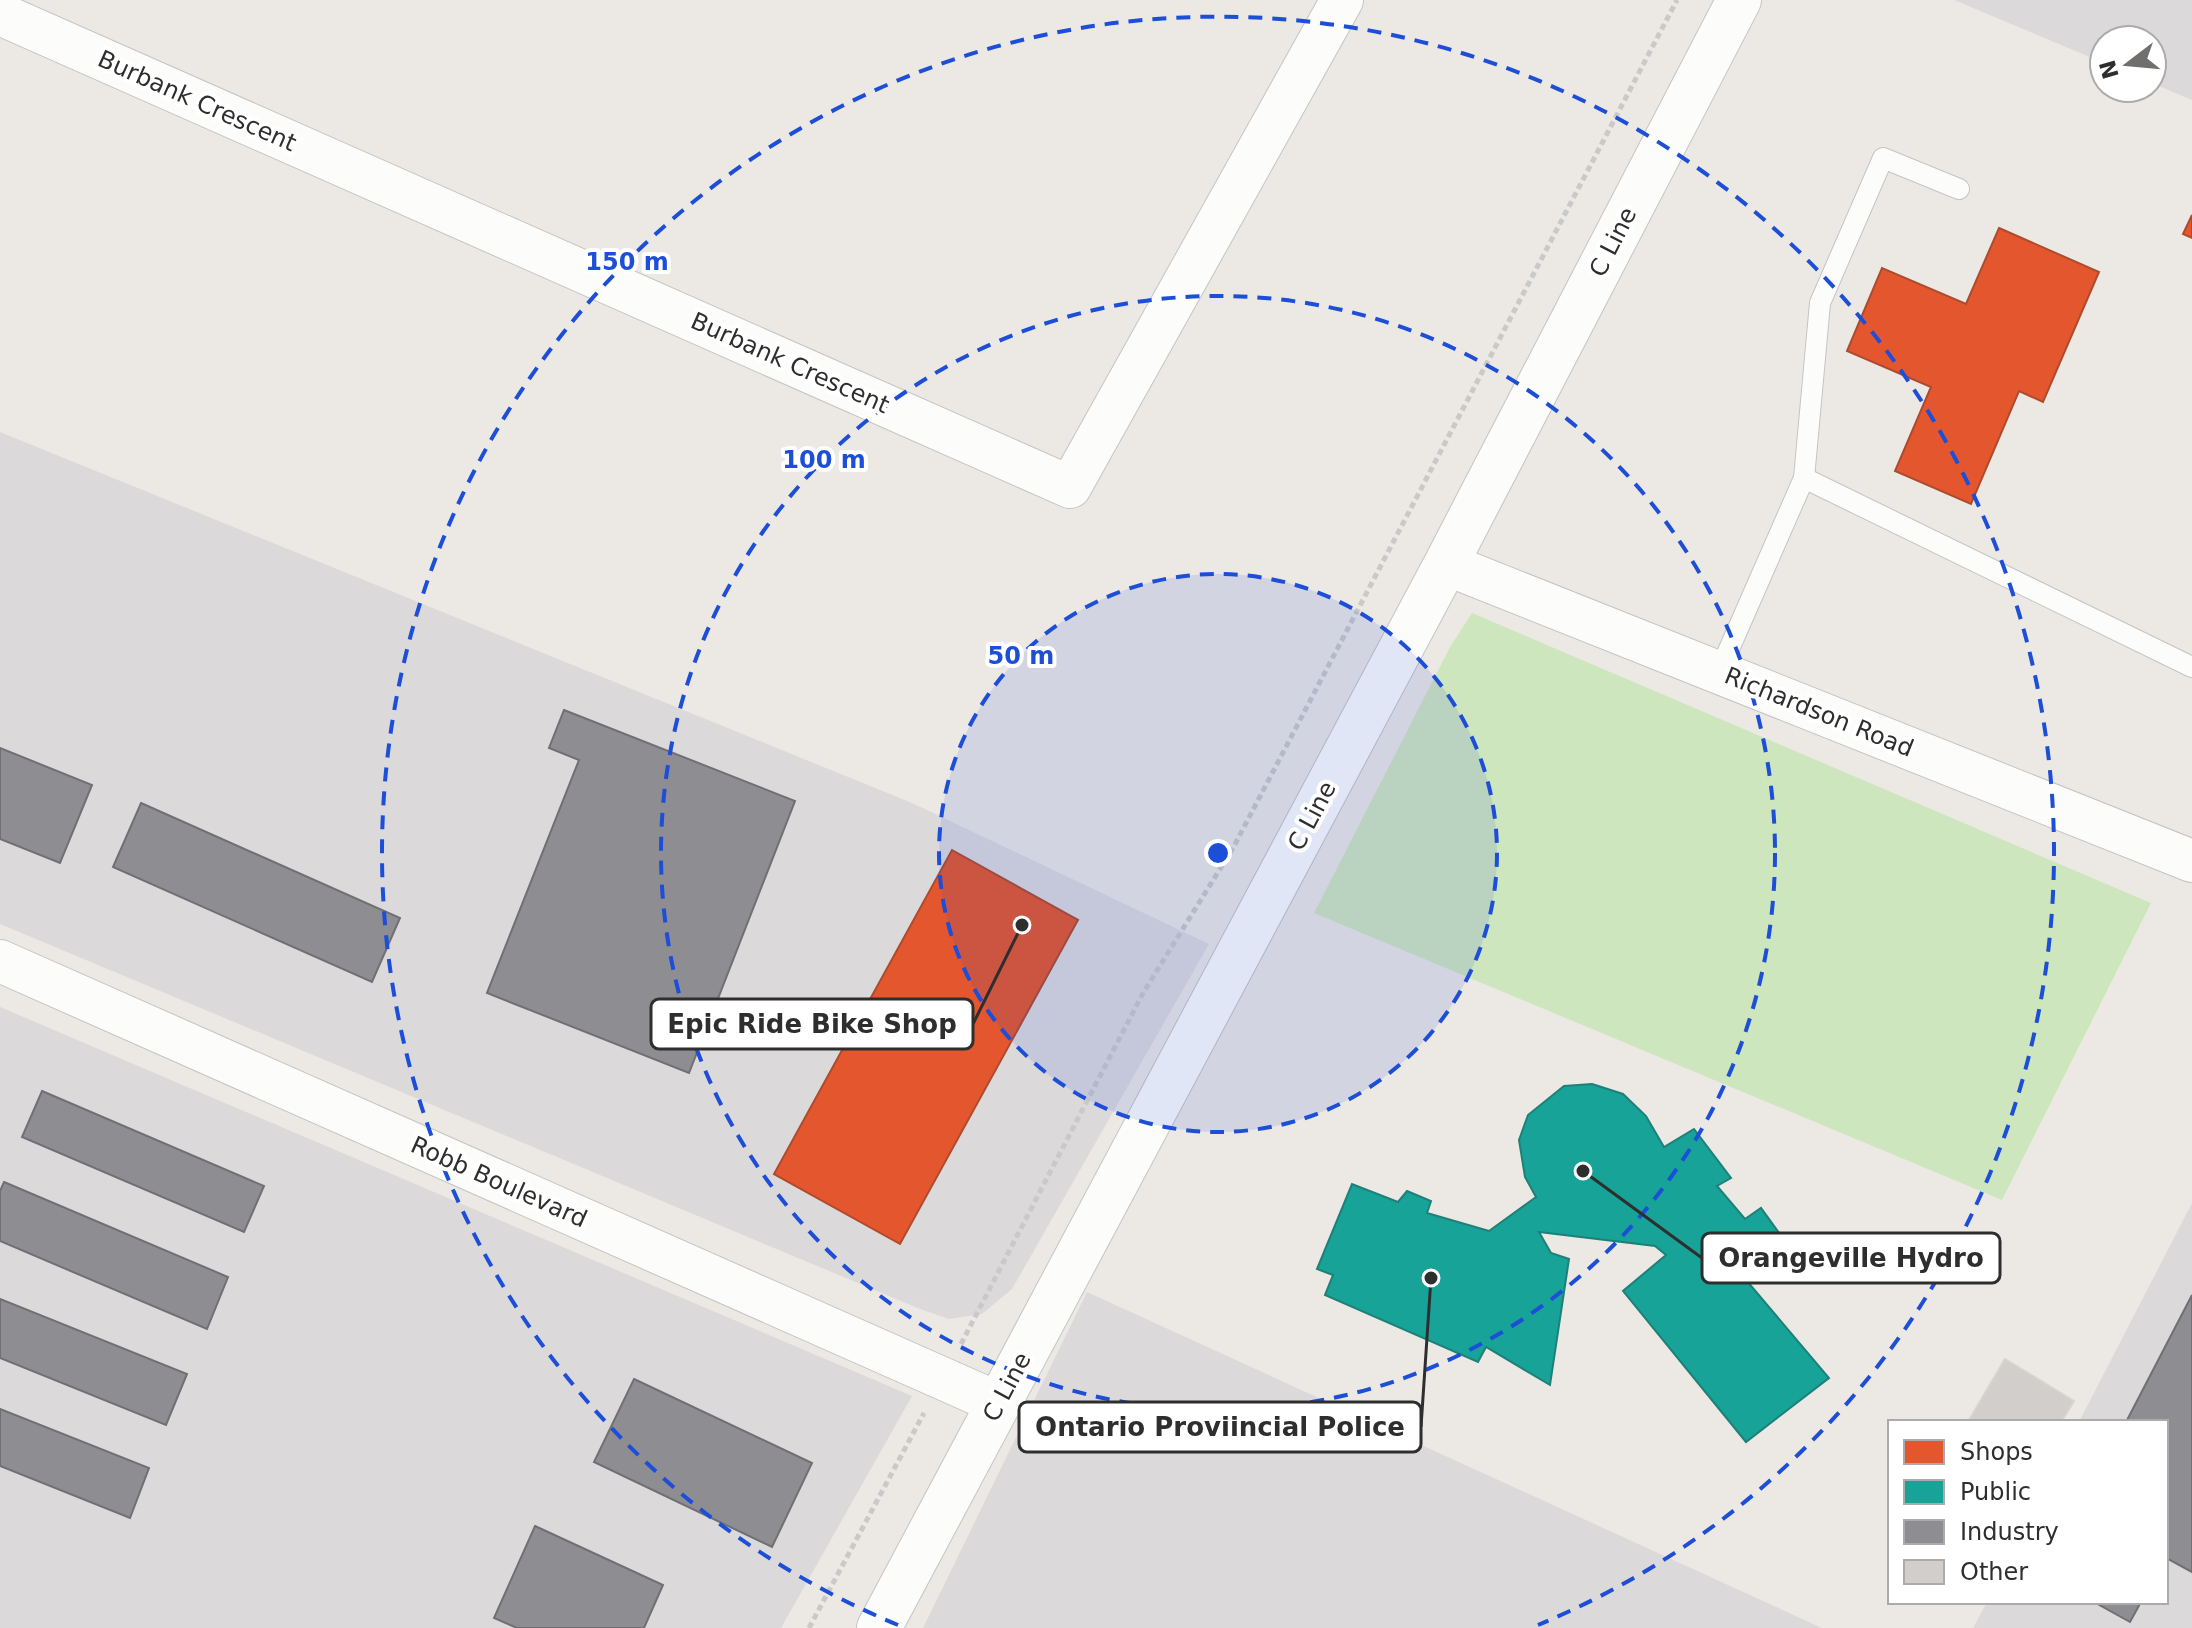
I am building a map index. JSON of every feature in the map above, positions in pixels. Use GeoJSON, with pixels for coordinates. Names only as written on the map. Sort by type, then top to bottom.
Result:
{"type":"FeatureCollection","features":[{"type":"Feature","properties":{"kind":"street","name":"Burbank Crescent"},"geometry":{"type":"LineString","coordinates":[[0,14],[1070,487],[1342,0]]}},
{"type":"Feature","properties":{"kind":"street","name":"C Line"},"geometry":{"type":"LineString","coordinates":[[879,1628],[1446,564],[1739,0]]}},
{"type":"Feature","properties":{"kind":"street","name":"Richardson Road"},"geometry":{"type":"LineString","coordinates":[[1446,564],[2192,861]]}},
{"type":"Feature","properties":{"kind":"street","name":"Robb Boulevard"},"geometry":{"type":"LineString","coordinates":[[0,961],[998,1403]]}},
{"type":"Feature","properties":{"kind":"lane"},"geometry":{"type":"LineString","coordinates":[[1719,672],[1804,478],[1820,303],[1883,158],[1959,189]]}},
{"type":"Feature","properties":{"kind":"lane"},"geometry":{"type":"LineString","coordinates":[[1804,478],[2192,667]]}},
{"type":"Feature","properties":{"kind":"path"},"geometry":{"type":"LineString","coordinates":[[809,1628],[1143,993],[1233,848],[1677,0]]}},
{"type":"Feature","properties":{"kind":"shaded area"},"geometry":{"type":"Polygon","coordinates":[[[1954,0],[2192,0],[2192,100],[2168,90],[2168,24],[2088,24],[2088,56],[1954,0]]]}},
{"type":"Feature","properties":{"kind":"shaded area"},"geometry":{"type":"Polygon","coordinates":[[[0,432],[912,803],[1209,944],[1012,1289],[982,1314],[949,1319],[920,1309],[0,924],[0,432]]]}},
{"type":"Feature","properties":{"kind":"shaded area"},"geometry":{"type":"Polygon","coordinates":[[[0,1007],[912,1396],[781,1628],[0,1628],[0,1007]]]}},
{"type":"Feature","properties":{"kind":"shaded area"},"geometry":{"type":"Polygon","coordinates":[[[2192,1203],[2192,1628],[1973,1628],[1986,1604],[2168,1604],[2168,1420],[2080,1420],[2192,1203]]]}},
{"type":"Feature","properties":{"kind":"shaded area"},"geometry":{"type":"Polygon","coordinates":[[[1087,1292],[1822,1628],[923,1628],[1087,1292]]]}},
{"type":"Feature","properties":{"kind":"green space"},"geometry":{"type":"Polygon","coordinates":[[[1472,613],[2151,903],[2002,1200],[1314,913],[1450,647],[1472,613]]]}},
{"type":"Feature","properties":{"kind":"building: Shops"},"geometry":{"type":"Polygon","coordinates":[[[2192,215],[2192,238],[2183,234],[2192,215]]]}},
{"type":"Feature","properties":{"kind":"building: Shops"},"geometry":{"type":"Polygon","coordinates":[[[1999,228],[2099,272],[2043,402],[2019,391],[1971,504],[1895,471],[1931,387],[1847,351],[1882,268],[1966,304],[1999,228]]]}},
{"type":"Feature","properties":{"kind":"building: Shops"},"geometry":{"type":"Polygon","coordinates":[[[952,850],[1078,920],[900,1244],[774,1174],[952,850]]]}},
{"type":"Feature","properties":{"kind":"building: Public"},"geometry":{"type":"Polygon","coordinates":[[[1592,1084],[1623,1094],[1646,1116],[1664,1147],[1694,1129],[1731,1178],[1717,1186],[1745,1219],[1761,1208],[1787,1244],[1741,1274],[1829,1378],[1746,1442],[1623,1291],[1666,1255],[1655,1246],[1539,1232],[1551,1253],[1569,1259],[1550,1385],[1486,1347],[1478,1362],[1325,1295],[1333,1275],[1317,1269],[1352,1184],[1398,1202],[1407,1191],[1431,1201],[1427,1213],[1489,1231],[1536,1197],[1525,1177],[1519,1140],[1528,1115],[1564,1086],[1592,1084]]]}},
{"type":"Feature","properties":{"kind":"building: Industry"},"geometry":{"type":"Polygon","coordinates":[[[564,710],[795,801],[689,1073],[487,993],[579,760],[549,748],[564,710]]]}},
{"type":"Feature","properties":{"kind":"building: Industry"},"geometry":{"type":"Polygon","coordinates":[[[0,748],[92,785],[60,863],[0,839],[0,748]]]}},
{"type":"Feature","properties":{"kind":"building: Industry"},"geometry":{"type":"Polygon","coordinates":[[[141,803],[400,918],[372,982],[113,867],[141,803]]]}},
{"type":"Feature","properties":{"kind":"building: Industry"},"geometry":{"type":"Polygon","coordinates":[[[42,1091],[264,1186],[244,1232],[22,1137],[42,1091]]]}},
{"type":"Feature","properties":{"kind":"building: Industry"},"geometry":{"type":"Polygon","coordinates":[[[4,1182],[228,1277],[207,1329],[0,1241],[0,1191],[4,1182]]]}},
{"type":"Feature","properties":{"kind":"building: Industry"},"geometry":{"type":"Polygon","coordinates":[[[2192,1295],[2192,1572],[2168,1559],[2168,1420],[2127,1420],[2192,1295]]]}},
{"type":"Feature","properties":{"kind":"building: Industry"},"geometry":{"type":"Polygon","coordinates":[[[0,1299],[187,1374],[166,1425],[0,1358],[0,1299]]]}},
{"type":"Feature","properties":{"kind":"building: Industry"},"geometry":{"type":"Polygon","coordinates":[[[634,1379],[812,1463],[772,1547],[594,1462],[634,1379]]]}},
{"type":"Feature","properties":{"kind":"building: Industry"},"geometry":{"type":"Polygon","coordinates":[[[0,1409],[149,1468],[130,1518],[0,1466],[0,1409]]]}},
{"type":"Feature","properties":{"kind":"building: Industry"},"geometry":{"type":"Polygon","coordinates":[[[535,1526],[663,1585],[644,1628],[517,1628],[494,1618],[535,1526]]]}},
{"type":"Feature","properties":{"kind":"building: Industry"},"geometry":{"type":"Polygon","coordinates":[[[2098,1604],[2140,1604],[2130,1622],[2098,1604]]]}},
{"type":"Feature","properties":{"kind":"building: Other"},"geometry":{"type":"Polygon","coordinates":[[[2005,1359],[2074,1401],[2062,1420],[1969,1420],[2005,1359]]]}},
{"type":"Feature","properties":{"kind":"place","name":"Epic Ride Bike Shop"},"geometry":{"type":"Point","coordinates":[1022,925]}},
{"type":"Feature","properties":{"kind":"place","name":"Orangeville Hydro"},"geometry":{"type":"Point","coordinates":[1583,1171]}},
{"type":"Feature","properties":{"kind":"place","name":"Ontario Proviincial Police"},"geometry":{"type":"Point","coordinates":[1431,1278]}}]}
